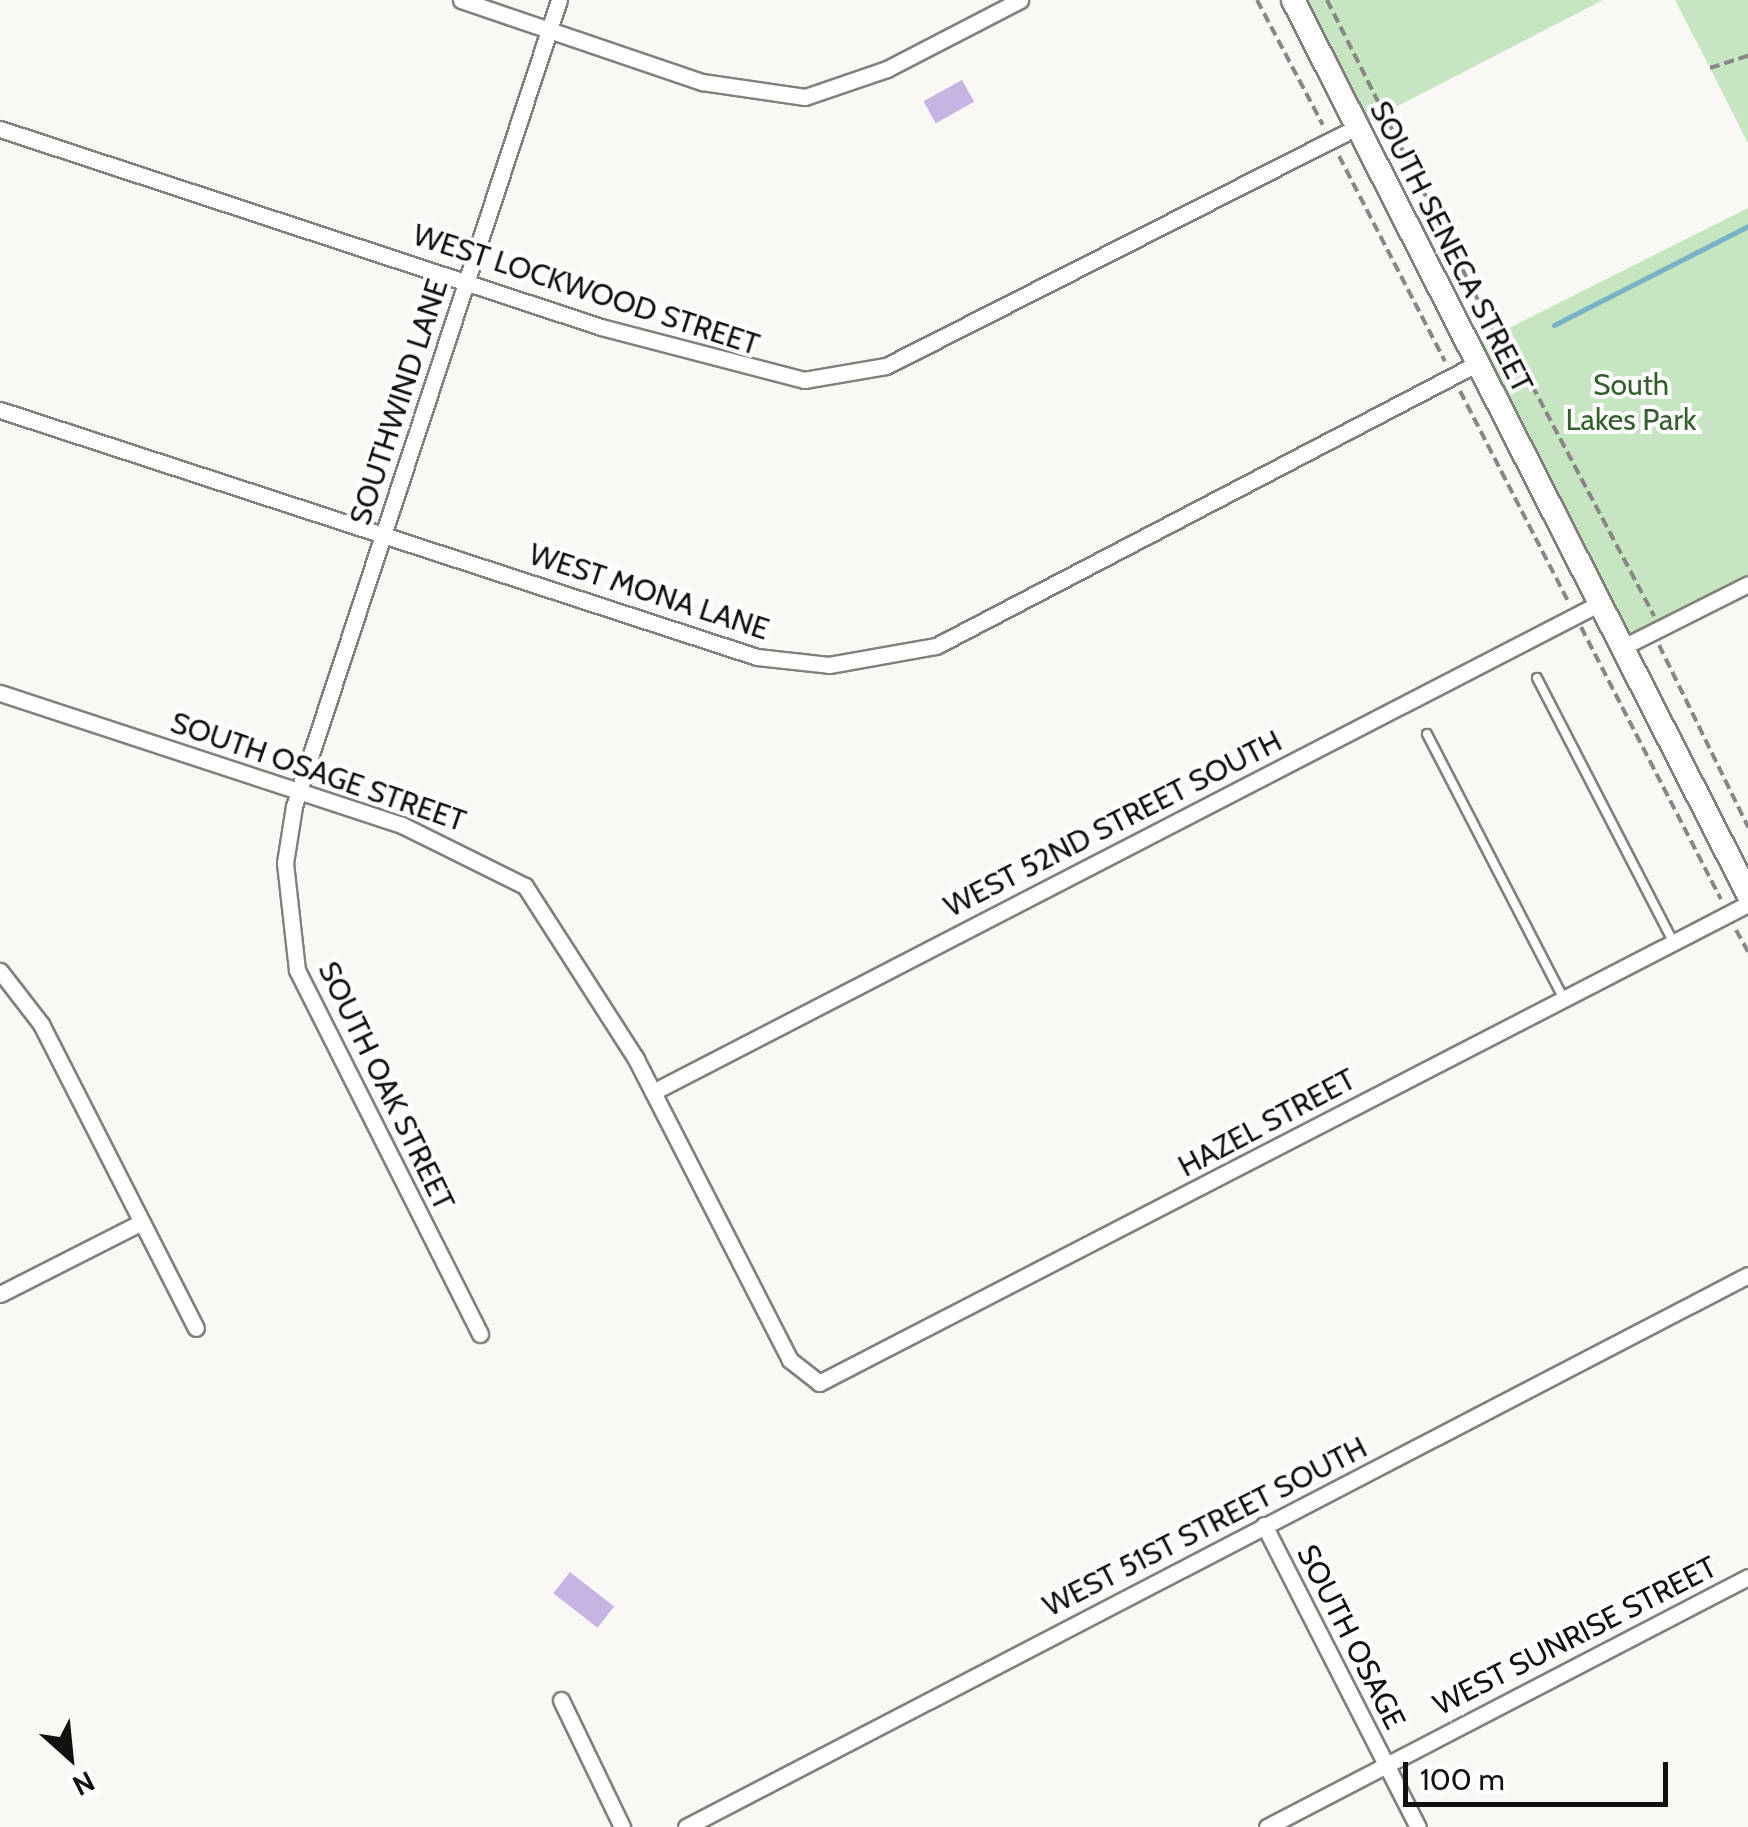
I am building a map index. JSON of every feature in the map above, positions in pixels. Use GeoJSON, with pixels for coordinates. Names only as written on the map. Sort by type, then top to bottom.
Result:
{"type":"FeatureCollection","features":[{"type":"Feature","properties":{"kind":"street"},"geometry":{"type":"LineString","coordinates":[[461,0],[714,85],[804,97],[887,69],[1020,0]]}},
{"type":"Feature","properties":{"kind":"street","name":"SOUTHWIND LANE"},"geometry":{"type":"LineString","coordinates":[[299,792],[559,0]]}},
{"type":"Feature","properties":{"kind":"street","name":"SOUTH SENECA STREET"},"geometry":{"type":"LineString","coordinates":[[1293,0],[1748,894]]}},
{"type":"Feature","properties":{"kind":"street","name":"WEST LOCKWOOD STREET"},"geometry":{"type":"LineString","coordinates":[[0,129],[732,368],[841,378],[910,356],[1357,127]]}},
{"type":"Feature","properties":{"kind":"street","name":"WEST MONA LANE"},"geometry":{"type":"LineString","coordinates":[[0,410],[756,657],[882,662],[956,636],[1476,364]]}},
{"type":"Feature","properties":{"kind":"street"},"geometry":{"type":"LineString","coordinates":[[1622,648],[1748,584]]}},
{"type":"Feature","properties":{"kind":"street","name":"WEST 52ND STREET SOUTH"},"geometry":{"type":"LineString","coordinates":[[652,1092],[1598,604]]}},
{"type":"Feature","properties":{"kind":"street","name":"SOUTH OSAGE STREET"},"geometry":{"type":"LineString","coordinates":[[0,693],[462,849],[525,886],[583,965],[808,1381]]}},
{"type":"Feature","properties":{"kind":"street","name":"SOUTH OAK STREET"},"geometry":{"type":"LineString","coordinates":[[299,792],[285,863],[298,970],[480,1334]]}},
{"type":"Feature","properties":{"kind":"street","name":"HAZEL STREET"},"geometry":{"type":"LineString","coordinates":[[808,1381],[874,1359],[1748,904]]}},
{"type":"Feature","properties":{"kind":"street"},"geometry":{"type":"LineString","coordinates":[[0,971],[41,1024],[196,1328]]}},
{"type":"Feature","properties":{"kind":"street"},"geometry":{"type":"LineString","coordinates":[[0,1294],[142,1222]]}},
{"type":"Feature","properties":{"kind":"street","name":"WEST 51ST STREET SOUTH"},"geometry":{"type":"LineString","coordinates":[[686,1827],[1748,1275]]}},
{"type":"Feature","properties":{"kind":"street","name":"SOUTH OSAGE"},"geometry":{"type":"LineString","coordinates":[[1264,1526],[1418,1827]]}},
{"type":"Feature","properties":{"kind":"street","name":"WEST SUNRISE STREET"},"geometry":{"type":"LineString","coordinates":[[1267,1827],[1748,1577]]}},
{"type":"Feature","properties":{"kind":"street"},"geometry":{"type":"LineString","coordinates":[[561,1700],[622,1827]]}},
{"type":"Feature","properties":{"kind":"lane"},"geometry":{"type":"LineString","coordinates":[[1537,678],[1673,941]]}},
{"type":"Feature","properties":{"kind":"lane"},"geometry":{"type":"LineString","coordinates":[[1427,734],[1564,1000]]}},
{"type":"Feature","properties":{"kind":"path"},"geometry":{"type":"LineString","coordinates":[[1257,0],[1748,952]]}},
{"type":"Feature","properties":{"kind":"path"},"geometry":{"type":"LineString","coordinates":[[1327,0],[1657,630],[1748,827]]}},
{"type":"Feature","properties":{"kind":"path"},"geometry":{"type":"LineString","coordinates":[[1710,68],[1748,56]]}},
{"type":"Feature","properties":{"kind":"green space"},"geometry":{"type":"Polygon","coordinates":[[[1293,0],[1603,0],[1357,127],[1293,0]]]}},
{"type":"Feature","properties":{"kind":"green space"},"geometry":{"type":"Polygon","coordinates":[[[1675,0],[1748,0],[1748,143],[1710,68],[1675,0]]]}},
{"type":"Feature","properties":{"kind":"green space","name":"South Lakes Park"},"geometry":{"type":"Polygon","coordinates":[[[1748,208],[1748,584],[1621,648],[1469,348],[1748,208]]]}},
{"type":"Feature","properties":{"kind":"building"},"geometry":{"type":"Polygon","coordinates":[[[962,80],[974,102],[936,123],[924,101],[962,80]]]}},
{"type":"Feature","properties":{"kind":"building"},"geometry":{"type":"Polygon","coordinates":[[[570,1572],[614,1606],[598,1628],[553,1593],[570,1572]]]}},
{"type":"Feature","properties":{"kind":"waterway"},"geometry":{"type":"LineString","coordinates":[[1554,325],[1748,226]]}}]}
